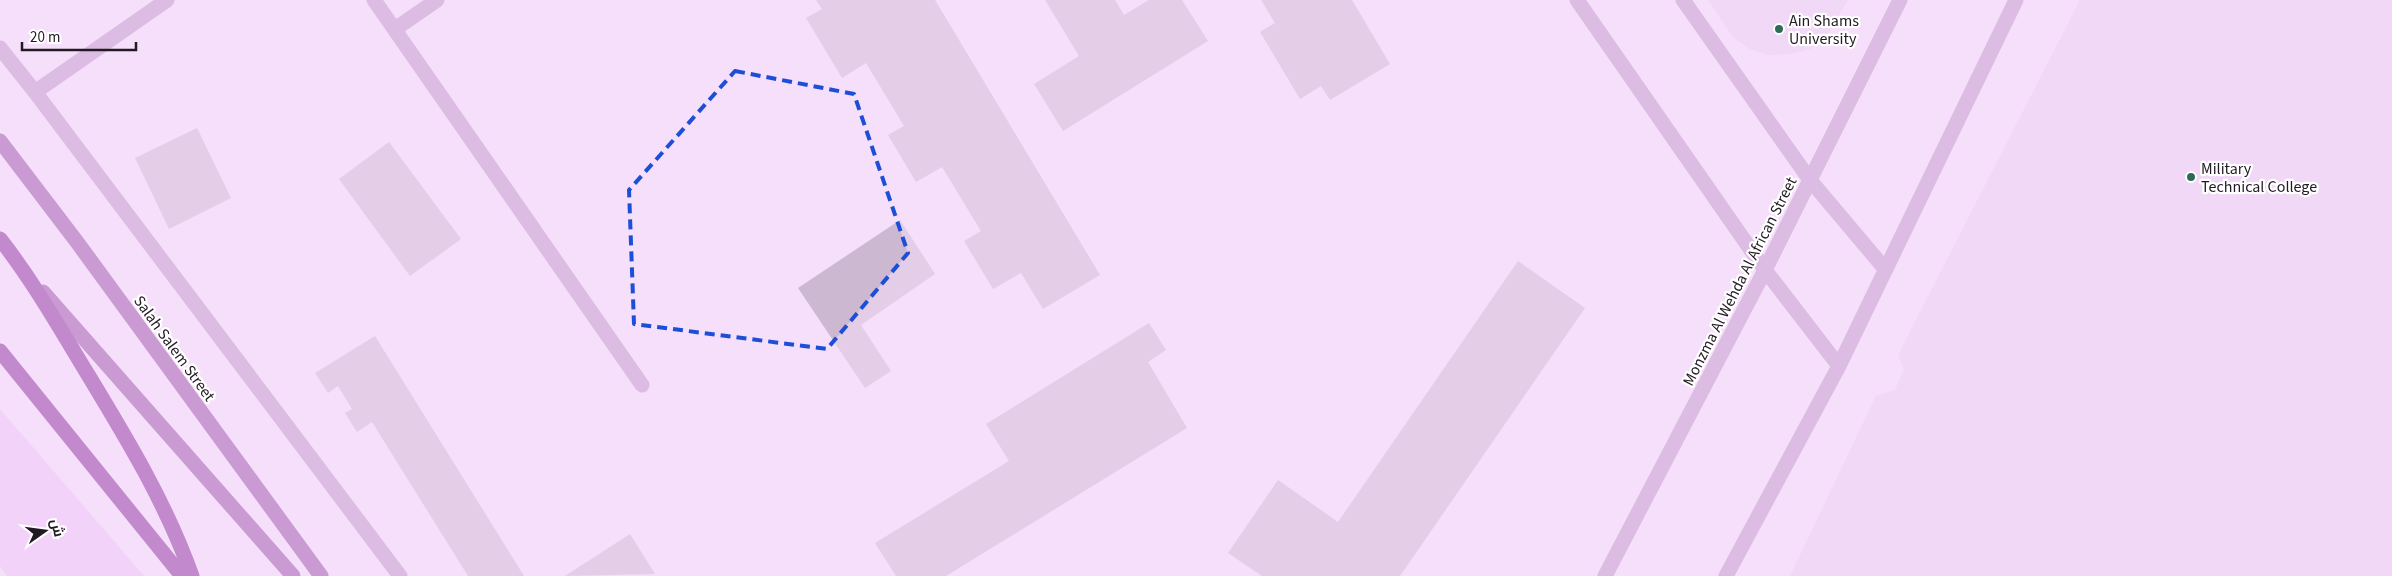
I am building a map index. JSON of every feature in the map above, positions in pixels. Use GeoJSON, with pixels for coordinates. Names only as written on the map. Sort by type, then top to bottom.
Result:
{"type":"FeatureCollection","features":[{"type":"Feature","properties":{"kind":"highway"},"geometry":{"type":"LineString","coordinates":[[0,239],[27,274],[150,479],[177,537],[192,576]]}},
{"type":"Feature","properties":{"kind":"highway"},"geometry":{"type":"LineString","coordinates":[[0,351],[182,576]]}},
{"type":"Feature","properties":{"kind":"main road","name":"Salah Salem Street"},"geometry":{"type":"LineString","coordinates":[[0,141],[77,242],[321,576]]}},
{"type":"Feature","properties":{"kind":"main road"},"geometry":{"type":"LineString","coordinates":[[27,274],[293,576]]}},
{"type":"Feature","properties":{"kind":"street"},"geometry":{"type":"LineString","coordinates":[[35,92],[167,0]]}},
{"type":"Feature","properties":{"kind":"street"},"geometry":{"type":"LineString","coordinates":[[374,0],[642,385]]}},
{"type":"Feature","properties":{"kind":"street"},"geometry":{"type":"LineString","coordinates":[[395,28],[437,0]]}},
{"type":"Feature","properties":{"kind":"street"},"geometry":{"type":"LineString","coordinates":[[1577,0],[1765,270],[1839,366]]}},
{"type":"Feature","properties":{"kind":"street"},"geometry":{"type":"LineString","coordinates":[[1683,0],[1810,180],[1885,269]]}},
{"type":"Feature","properties":{"kind":"street","name":"Monzma Al Wehda Al African Street"},"geometry":{"type":"LineString","coordinates":[[1605,576],[1765,270],[1900,0]]}},
{"type":"Feature","properties":{"kind":"street"},"geometry":{"type":"LineString","coordinates":[[1726,576],[1839,366],[2016,0]]}},
{"type":"Feature","properties":{"kind":"street"},"geometry":{"type":"LineString","coordinates":[[0,48],[400,576]]}},
{"type":"Feature","properties":{"kind":"highlighted area"},"geometry":{"type":"Polygon","coordinates":[[[735,71],[854,94],[908,253],[827,349],[634,324],[629,190],[735,71]]]}},
{"type":"Feature","properties":{"kind":"shaded area","name":"Ain Shams University"},"geometry":{"type":"Polygon","coordinates":[[[1708,0],[1848,0],[1826,37],[1810,49],[1791,54],[1769,55],[1749,49],[1733,37],[1708,0]]]}},
{"type":"Feature","properties":{"kind":"shaded area","name":"Military Technical College"},"geometry":{"type":"Polygon","coordinates":[[[2080,0],[2392,0],[2392,576],[1790,576],[1876,396],[1895,390],[1904,369],[1898,355],[2080,0]]]}},
{"type":"Feature","properties":{"kind":"shaded area"},"geometry":{"type":"Polygon","coordinates":[[[0,409],[144,576],[7,576],[0,566],[0,409]]]}},
{"type":"Feature","properties":{"kind":"building"},"geometry":{"type":"Polygon","coordinates":[[[816,0],[935,0],[1100,275],[1043,309],[1021,273],[993,289],[964,241],[981,231],[942,167],[916,182],[888,135],[904,126],[866,63],[842,78],[806,18],[822,9],[816,0]]]}},
{"type":"Feature","properties":{"kind":"building"},"geometry":{"type":"Polygon","coordinates":[[[1045,0],[1115,0],[1124,15],[1149,0],[1182,0],[1208,41],[1063,131],[1034,84],[1079,56],[1045,0]]]}},
{"type":"Feature","properties":{"kind":"building"},"geometry":{"type":"Polygon","coordinates":[[[1261,0],[1352,0],[1390,64],[1330,100],[1321,86],[1300,99],[1260,32],[1275,23],[1261,0]]]}},
{"type":"Feature","properties":{"kind":"building"},"geometry":{"type":"Polygon","coordinates":[[[197,128],[231,198],[169,229],[135,158],[197,128]]]}},
{"type":"Feature","properties":{"kind":"building"},"geometry":{"type":"Polygon","coordinates":[[[389,142],[461,239],[410,276],[339,179],[389,142]]]}},
{"type":"Feature","properties":{"kind":"building"},"geometry":{"type":"Polygon","coordinates":[[[900,220],[935,274],[861,325],[891,371],[865,388],[798,288],[900,220]]]}},
{"type":"Feature","properties":{"kind":"building"},"geometry":{"type":"Polygon","coordinates":[[[1518,261],[1585,308],[1400,576],[1262,576],[1228,553],[1278,480],[1338,522],[1518,261]]]}},
{"type":"Feature","properties":{"kind":"building"},"geometry":{"type":"Polygon","coordinates":[[[1149,323],[1166,350],[1148,362],[1187,428],[946,576],[896,576],[875,543],[1009,461],[986,424],[1149,323]]]}},
{"type":"Feature","properties":{"kind":"building"},"geometry":{"type":"Polygon","coordinates":[[[375,336],[524,576],[468,576],[372,422],[357,432],[345,413],[352,409],[338,386],[328,393],[315,373],[375,336]]]}},
{"type":"Feature","properties":{"kind":"building"},"geometry":{"type":"Polygon","coordinates":[[[630,534],[655,574],[565,576],[630,534]]]}},
{"type":"Feature","properties":{"kind":"place","name":"Ain Shams University"},"geometry":{"type":"Point","coordinates":[1779,29]}},
{"type":"Feature","properties":{"kind":"place","name":"Military Technical College"},"geometry":{"type":"Point","coordinates":[2191,177]}}]}
